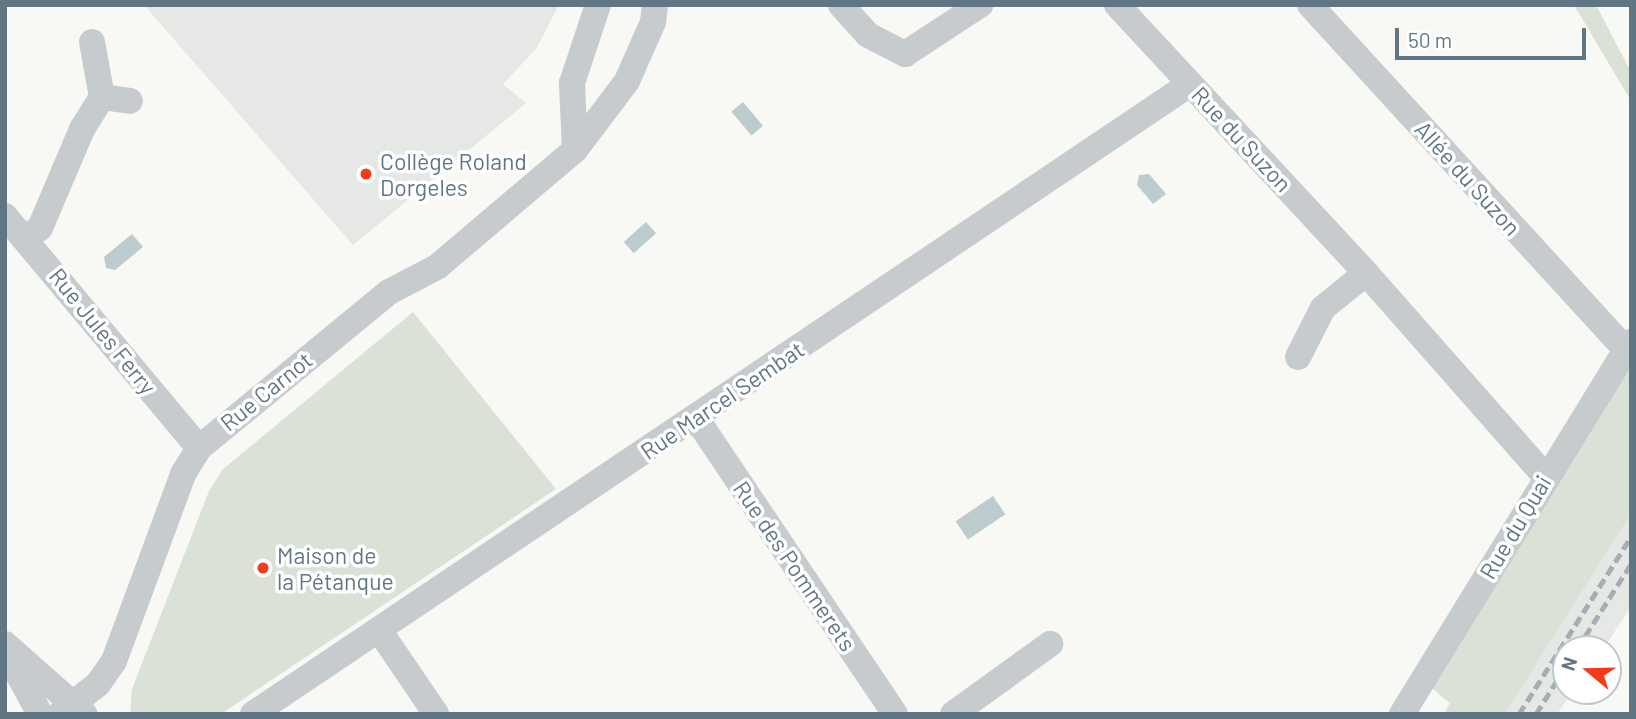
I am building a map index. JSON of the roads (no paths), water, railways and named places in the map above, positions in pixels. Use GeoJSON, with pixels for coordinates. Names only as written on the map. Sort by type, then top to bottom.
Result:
{"type":"FeatureCollection","features":[{"type":"Feature","properties":{"kind":"street"},"geometry":{"type":"LineString","coordinates":[[575,150],[572,83],[598,5]]}},
{"type":"Feature","properties":{"kind":"street","name":"Rue Carnot"},"geometry":{"type":"LineString","coordinates":[[72,711],[98,684],[114,661],[183,474],[199,448],[389,292],[437,267],[575,150],[627,81],[653,22],[655,5]]}},
{"type":"Feature","properties":{"kind":"street"},"geometry":{"type":"LineString","coordinates":[[841,5],[868,35],[905,54],[980,5]]}},
{"type":"Feature","properties":{"kind":"street","name":"Rue du Suzon"},"geometry":{"type":"LineString","coordinates":[[1117,5],[1366,274],[1545,476]]}},
{"type":"Feature","properties":{"kind":"street","name":"Allée du Suzon"},"geometry":{"type":"LineString","coordinates":[[1310,5],[1628,346]]}},
{"type":"Feature","properties":{"kind":"street"},"geometry":{"type":"LineString","coordinates":[[26,238],[40,228],[82,129],[102,97],[92,41]]}},
{"type":"Feature","properties":{"kind":"street","name":"Rue Marcel Sembat"},"geometry":{"type":"LineString","coordinates":[[254,714],[1190,83]]}},
{"type":"Feature","properties":{"kind":"street"},"geometry":{"type":"LineString","coordinates":[[102,97],[130,101]]}},
{"type":"Feature","properties":{"kind":"street","name":"Rue Jules Ferry"},"geometry":{"type":"LineString","coordinates":[[5,216],[199,448]]}},
{"type":"Feature","properties":{"kind":"street"},"geometry":{"type":"LineString","coordinates":[[1298,357],[1323,308],[1366,274]]}},
{"type":"Feature","properties":{"kind":"street","name":"Rue du Quai"},"geometry":{"type":"LineString","coordinates":[[1402,714],[1545,476],[1628,346]]}},
{"type":"Feature","properties":{"kind":"street","name":"Rue des Pommerets"},"geometry":{"type":"LineString","coordinates":[[696,418],[895,714]]}},
{"type":"Feature","properties":{"kind":"street"},"geometry":{"type":"LineString","coordinates":[[379,630],[436,714]]}},
{"type":"Feature","properties":{"kind":"street"},"geometry":{"type":"LineString","coordinates":[[5,644],[72,711]]}},
{"type":"Feature","properties":{"kind":"street"},"geometry":{"type":"LineString","coordinates":[[953,714],[1050,644]]}},
{"type":"Feature","properties":{"kind":"street"},"geometry":{"type":"LineString","coordinates":[[5,650],[40,714]]}},
{"type":"Feature","properties":{"kind":"railway"},"geometry":{"type":"LineString","coordinates":[[1519,714],[1631,537]]}},
{"type":"Feature","properties":{"kind":"railway"},"geometry":{"type":"LineString","coordinates":[[1586,635],[1631,564]]}},
{"type":"Feature","properties":{"kind":"railway"},"geometry":{"type":"LineString","coordinates":[[1536,714],[1552,688]]}},
{"type":"Feature","properties":{"kind":"place","name":"Collège Roland Dorgeles"},"geometry":{"type":"Point","coordinates":[366,174]}},
{"type":"Feature","properties":{"kind":"place","name":"Maison de la Pétanque"},"geometry":{"type":"Point","coordinates":[263,568]}}]}
